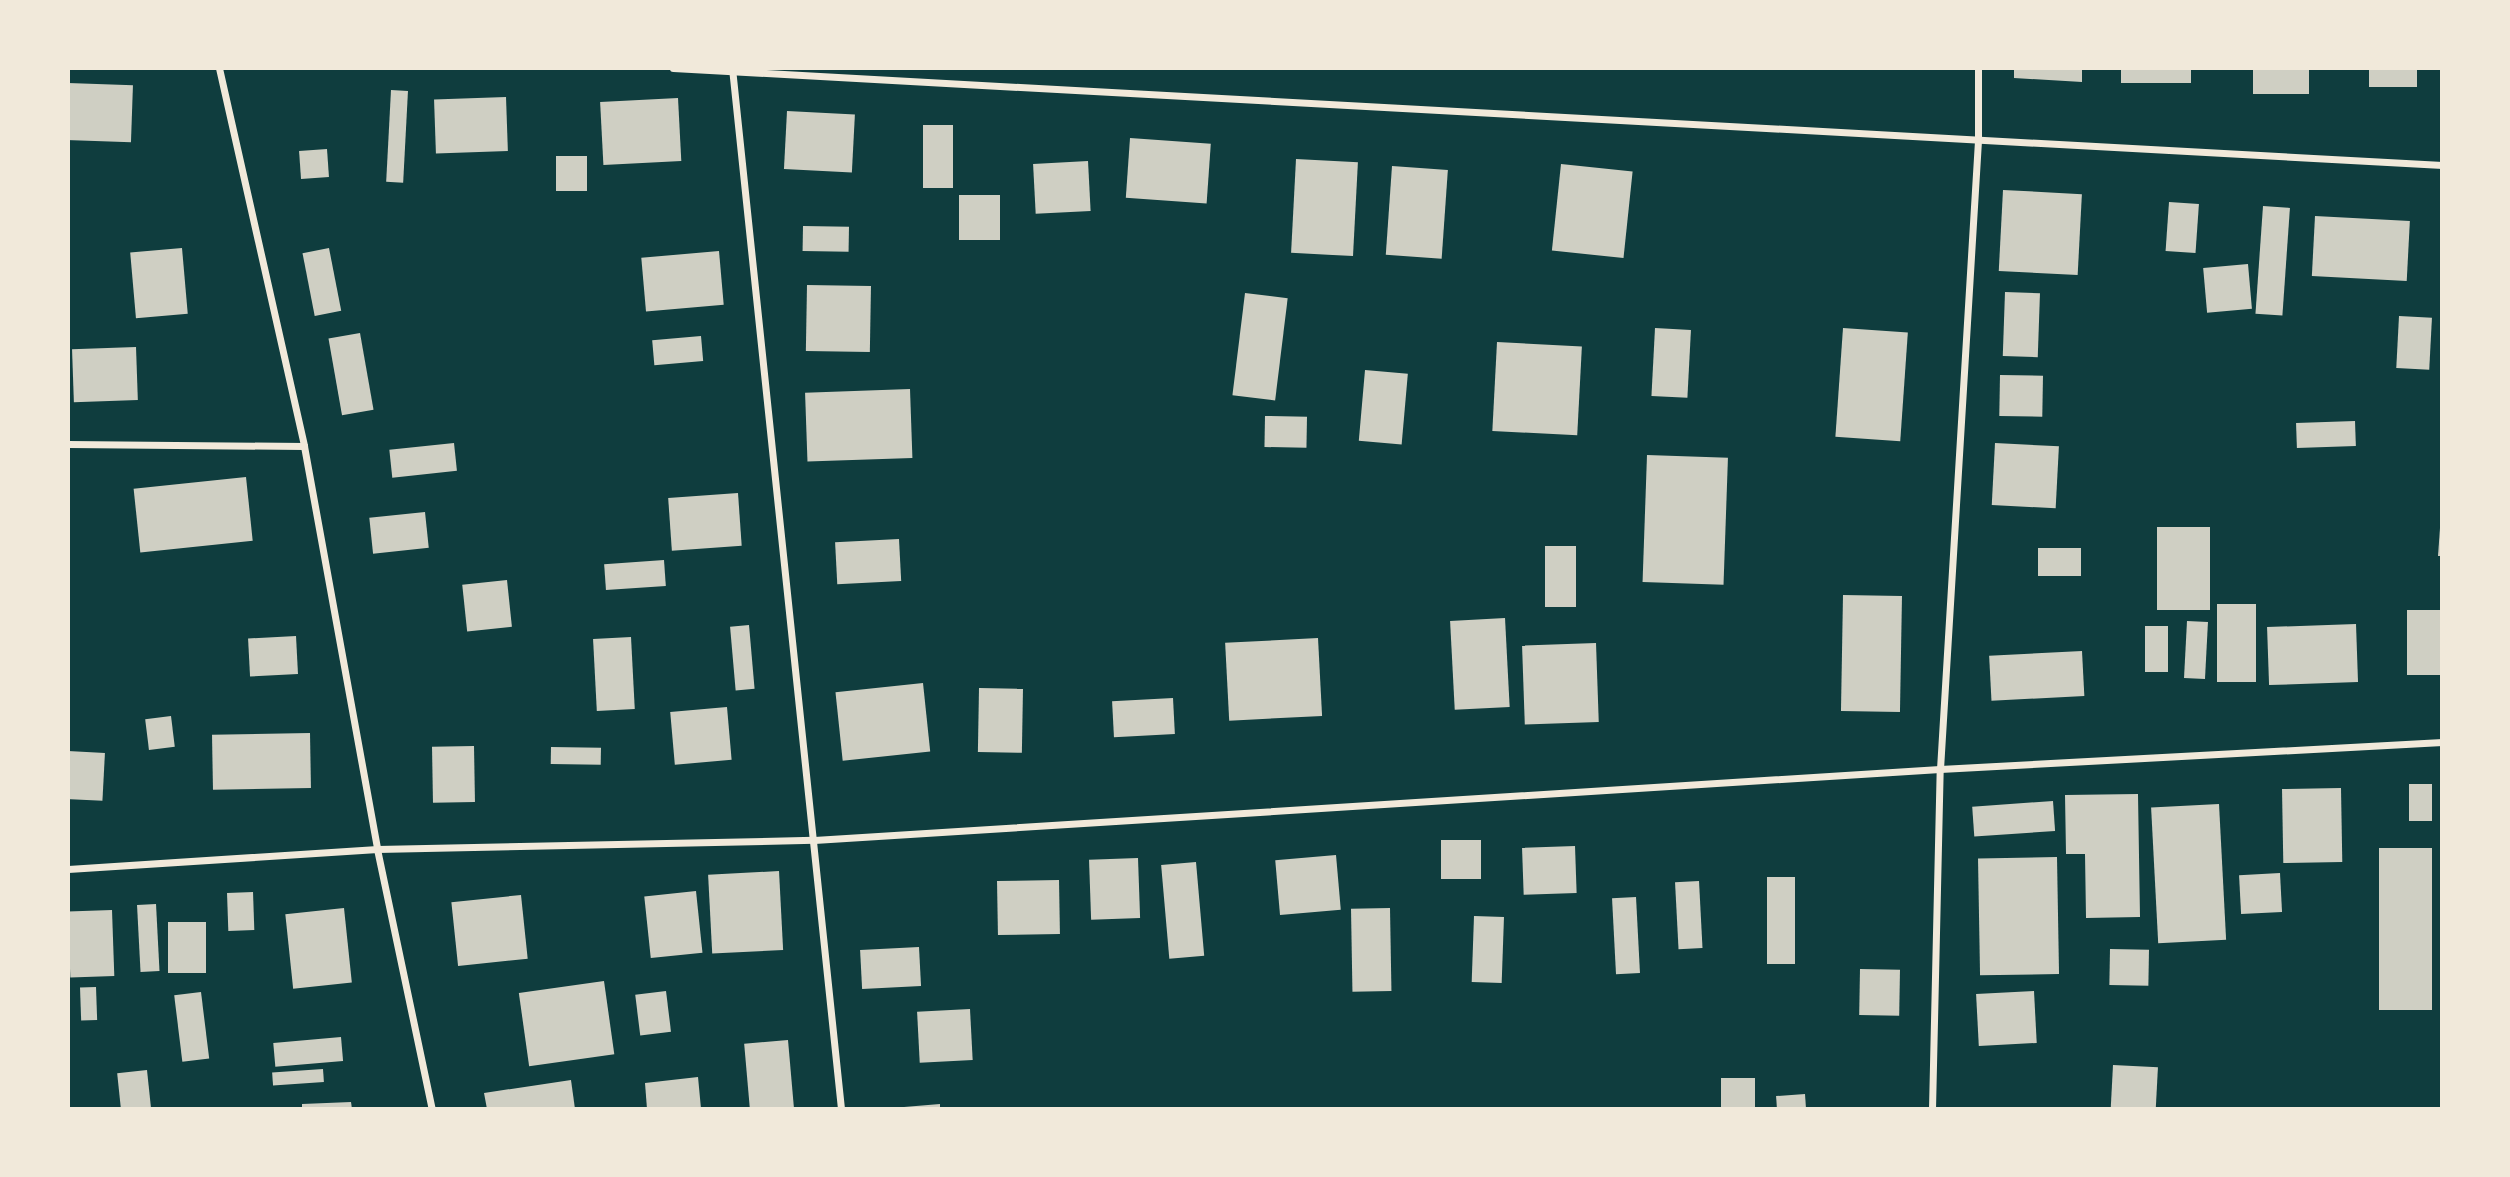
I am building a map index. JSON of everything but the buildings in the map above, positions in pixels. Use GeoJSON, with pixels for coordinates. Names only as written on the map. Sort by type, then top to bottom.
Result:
{"type":"FeatureCollection","features":[{"type":"Feature","properties":{"kind":"street"},"geometry":{"type":"LineString","coordinates":[[219,68],[304,446],[377,849],[432,1109]]}},
{"type":"Feature","properties":{"kind":"street"},"geometry":{"type":"LineString","coordinates":[[673,68],[2442,165]]}},
{"type":"Feature","properties":{"kind":"street"},"geometry":{"type":"LineString","coordinates":[[1932,1109],[1940,769],[1978,140],[1978,68]]}},
{"type":"Feature","properties":{"kind":"street"},"geometry":{"type":"LineString","coordinates":[[732,71],[841,1109]]}},
{"type":"Feature","properties":{"kind":"street"},"geometry":{"type":"LineString","coordinates":[[68,444],[304,446]]}},
{"type":"Feature","properties":{"kind":"street"},"geometry":{"type":"LineString","coordinates":[[68,869],[377,849],[814,840],[1940,769],[2442,741]]}}]}
